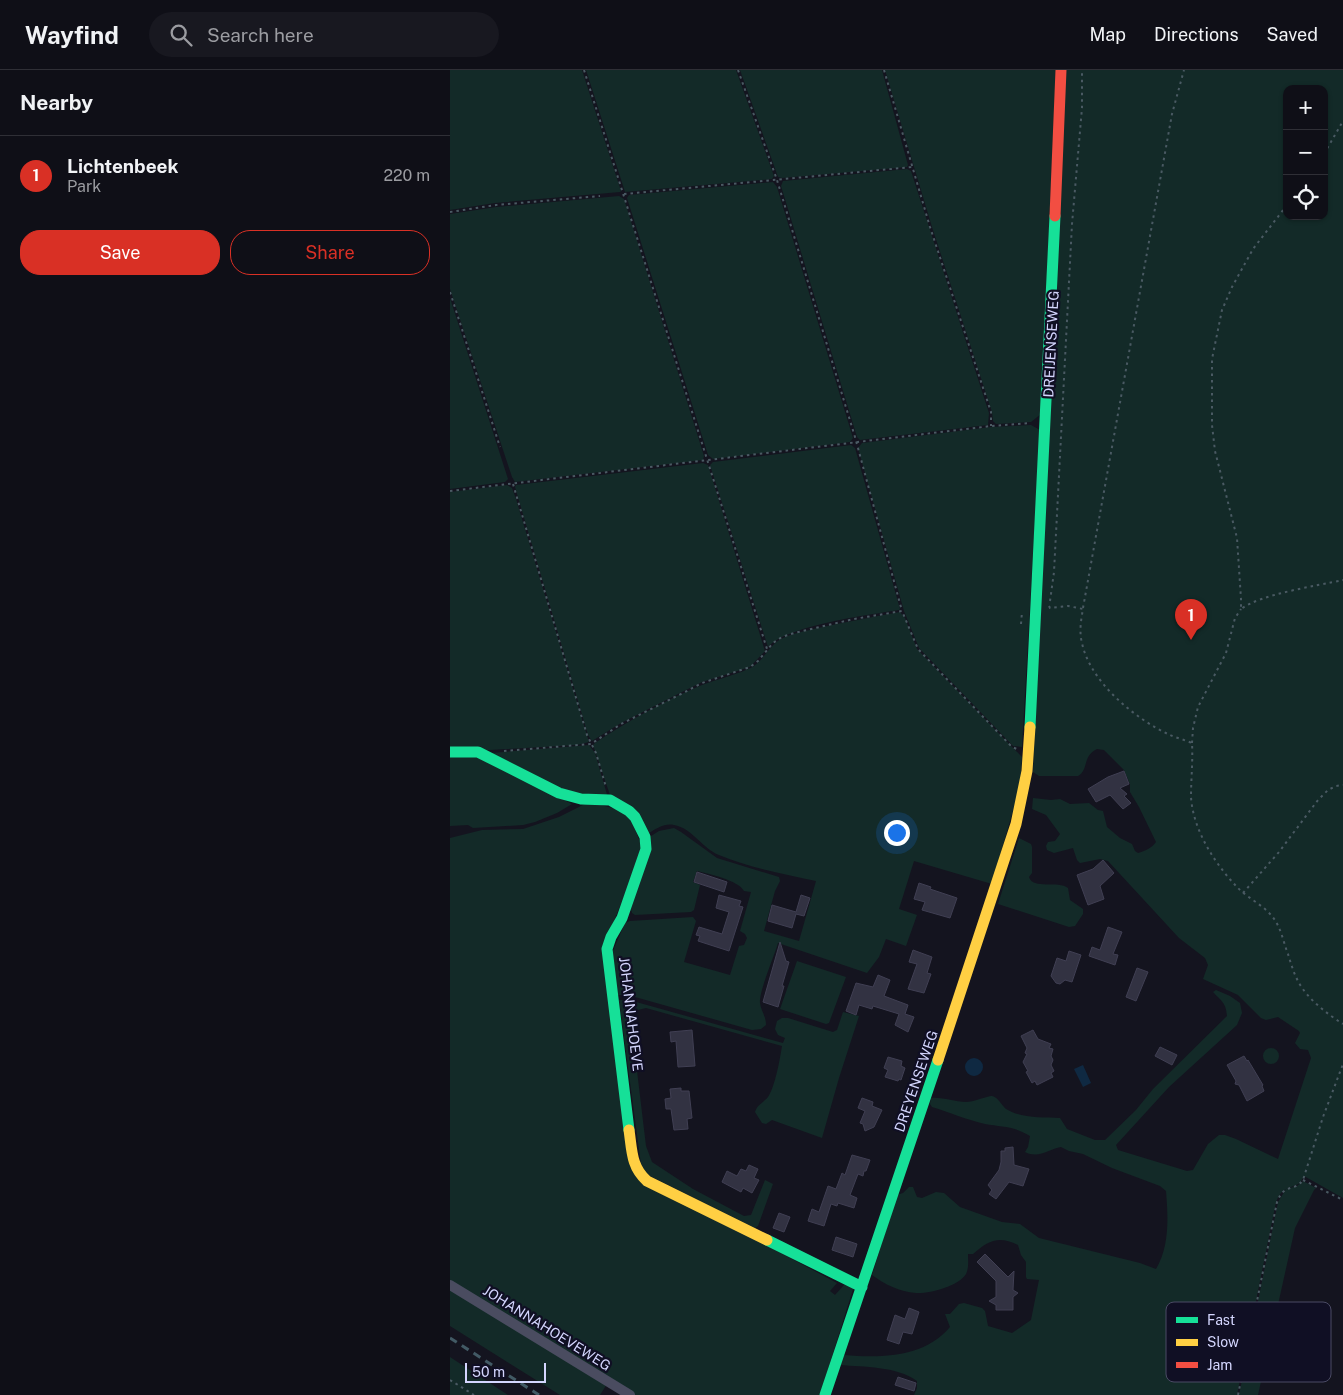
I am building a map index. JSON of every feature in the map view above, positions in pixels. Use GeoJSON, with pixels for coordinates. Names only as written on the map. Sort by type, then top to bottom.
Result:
{"type":"FeatureCollection","features":[{"type":"Feature","properties":{"kind":"main road","name":"DREIJENSEWEG"},"geometry":{"type":"LineString","coordinates":[[1027,774],[1061,70]]}},
{"type":"Feature","properties":{"kind":"main road","name":"JOHANNAHOEVE"},"geometry":{"type":"LineString","coordinates":[[450,752],[478,752],[570,797],[610,800],[629,811],[635,817],[645,837],[646,849],[641,868],[622,918],[611,937],[608,949],[633,1162],[639,1174],[647,1181],[862,1287]]}},
{"type":"Feature","properties":{"kind":"main road","name":"DREYENSEWEG"},"geometry":{"type":"LineString","coordinates":[[825,1395],[1018,823],[1027,774]]}},
{"type":"Feature","properties":{"kind":"street","name":"JOHANNAHOEVEWEG"},"geometry":{"type":"LineString","coordinates":[[450,1285],[630,1395]]}},
{"type":"Feature","properties":{"kind":"path"},"geometry":{"type":"LineString","coordinates":[[584,70],[767,650]]}},
{"type":"Feature","properties":{"kind":"path"},"geometry":{"type":"LineString","coordinates":[[738,70],[777,180],[855,437],[855,443],[902,611],[918,649],[1012,746],[1029,752]]}},
{"type":"Feature","properties":{"kind":"path"},"geometry":{"type":"LineString","coordinates":[[884,70],[912,167],[991,412],[991,426]]}},
{"type":"Feature","properties":{"kind":"path","name":"DREIJENSEWEG"},"geometry":{"type":"LineString","coordinates":[[1049,606],[1054,572],[1072,224],[1082,108],[1082,70]]}},
{"type":"Feature","properties":{"kind":"path"},"geometry":{"type":"LineString","coordinates":[[1184,70],[1172,114],[1082,609],[1082,643],[1091,665],[1105,687],[1115,698],[1170,736],[1192,743]]}},
{"type":"Feature","properties":{"kind":"path"},"geometry":{"type":"LineString","coordinates":[[1328,147],[1343,121]]}},
{"type":"Feature","properties":{"kind":"path"},"geometry":{"type":"LineString","coordinates":[[624,194],[912,167]]}},
{"type":"Feature","properties":{"kind":"path"},"geometry":{"type":"LineString","coordinates":[[450,212],[496,205],[600,196]]}},
{"type":"Feature","properties":{"kind":"path"},"geometry":{"type":"LineString","coordinates":[[1283,210],[1253,249],[1232,287],[1222,310],[1212,359],[1215,451],[1237,538],[1241,589],[1240,609],[1226,652],[1198,707],[1193,728],[1192,797],[1196,819],[1211,856],[1222,872],[1243,894],[1264,909],[1275,920],[1280,929],[1294,974],[1304,990],[1343,1024]]}},
{"type":"Feature","properties":{"kind":"path"},"geometry":{"type":"LineString","coordinates":[[450,292],[500,447]]}},
{"type":"Feature","properties":{"kind":"path"},"geometry":{"type":"LineString","coordinates":[[450,490],[708,461],[991,426],[1045,424]]}},
{"type":"Feature","properties":{"kind":"path"},"geometry":{"type":"LineString","coordinates":[[513,484],[587,735],[596,752],[610,800]]}},
{"type":"Feature","properties":{"kind":"path"},"geometry":{"type":"LineString","coordinates":[[1240,609],[1263,598],[1343,580]]}},
{"type":"Feature","properties":{"kind":"path"},"geometry":{"type":"LineString","coordinates":[[1036,611],[1049,606],[1050,608],[1068,606],[1082,609]]}},
{"type":"Feature","properties":{"kind":"path"},"geometry":{"type":"LineString","coordinates":[[498,751],[591,744],[622,724],[702,683],[750,667],[758,661],[773,643],[782,637],[854,619],[902,611]]}},
{"type":"Feature","properties":{"kind":"path"},"geometry":{"type":"LineString","coordinates":[[1243,894],[1280,852],[1318,800],[1328,790],[1343,785]]}},
{"type":"Feature","properties":{"kind":"path"},"geometry":{"type":"LineString","coordinates":[[1257,1302],[1277,1202],[1285,1188],[1297,1186],[1303,1180],[1323,1117],[1343,1064]]}},
{"type":"Feature","properties":{"kind":"path"},"geometry":{"type":"LineString","coordinates":[[1303,1180],[1343,1200]]}},
{"type":"Feature","properties":{"kind":"path"},"geometry":{"type":"LineString","coordinates":[[450,1380],[474,1395]]}},
{"type":"Feature","properties":{"kind":"path"},"geometry":{"type":"LineString","coordinates":[[1238,1395],[1241,1382]]}},
{"type":"Feature","properties":{"kind":"green space"},"geometry":{"type":"Polygon","coordinates":[[[450,70],[582,70],[621,191],[495,203],[450,210],[450,70]]]}},
{"type":"Feature","properties":{"kind":"green space"},"geometry":{"type":"Polygon","coordinates":[[[586,70],[736,70],[774,176],[772,179],[625,192],[586,70]]]}},
{"type":"Feature","properties":{"kind":"green space"},"geometry":{"type":"Polygon","coordinates":[[[740,70],[882,70],[907,167],[778,177],[740,70]]]}},
{"type":"Feature","properties":{"kind":"green space"},"geometry":{"type":"Polygon","coordinates":[[[885,70],[1056,70],[1041,414],[1031,422],[996,424],[993,421],[992,412],[932,227],[885,70]]]}},
{"type":"Feature","properties":{"kind":"green space"},"geometry":{"type":"Polygon","coordinates":[[[1065,70],[1343,70],[1343,1198],[1304,1176],[1300,1183],[1281,1193],[1276,1202],[1256,1302],[1166,1302],[1166,1382],[1240,1382],[1237,1395],[914,1395],[917,1381],[909,1376],[880,1368],[840,1365],[844,1355],[887,1356],[901,1354],[928,1345],[950,1327],[945,1314],[950,1314],[959,1304],[964,1303],[982,1308],[985,1311],[988,1326],[1012,1333],[1031,1320],[1039,1280],[1027,1279],[1026,1262],[1021,1255],[1018,1245],[1005,1240],[994,1241],[973,1254],[968,1254],[966,1274],[951,1286],[936,1291],[916,1293],[904,1291],[872,1275],[897,1195],[903,1193],[909,1187],[913,1187],[917,1197],[922,1198],[936,1192],[944,1193],[960,1207],[1002,1222],[1020,1224],[1039,1238],[1140,1263],[1156,1269],[1164,1251],[1167,1231],[1166,1191],[1160,1186],[1112,1168],[1083,1154],[1061,1147],[1039,1154],[1030,1154],[1025,1152],[1030,1136],[1013,1129],[985,1124],[932,1107],[930,1104],[931,1098],[966,1102],[992,1096],[1012,1112],[1033,1117],[1060,1118],[1067,1129],[1095,1140],[1105,1140],[1136,1110],[1153,1089],[1227,1016],[1224,1005],[1213,992],[1216,990],[1240,1003],[1242,1013],[1237,1025],[1169,1087],[1116,1145],[1118,1150],[1187,1171],[1193,1170],[1208,1144],[1219,1135],[1236,1139],[1278,1159],[1311,1058],[1308,1050],[1300,1049],[1295,1043],[1300,1033],[1299,1031],[1278,1017],[1266,1020],[1261,1018],[1238,995],[1203,979],[1208,965],[1205,958],[1179,938],[1108,861],[1100,859],[1080,863],[1073,848],[1054,853],[1047,850],[1048,842],[1055,841],[1060,834],[1046,815],[1032,809],[1033,798],[1060,799],[1070,804],[1089,803],[1098,810],[1103,811],[1107,827],[1120,838],[1132,844],[1138,853],[1148,849],[1156,842],[1130,792],[1130,784],[1124,770],[1104,750],[1097,749],[1089,755],[1084,770],[1078,776],[1039,776],[1033,772],[1065,70]]]}},
{"type":"Feature","properties":{"kind":"green space"},"geometry":{"type":"Polygon","coordinates":[[[907,169],[911,171],[989,413],[988,425],[860,440],[857,437],[781,186],[783,181],[907,169]]]}},
{"type":"Feature","properties":{"kind":"green space"},"geometry":{"type":"Polygon","coordinates":[[[773,182],[777,187],[853,438],[850,442],[713,459],[708,455],[627,198],[629,195],[773,182]]]}},
{"type":"Feature","properties":{"kind":"green space"},"geometry":{"type":"Polygon","coordinates":[[[619,196],[624,199],[704,456],[703,460],[515,482],[450,289],[450,214],[496,207],[619,196]]]}},
{"type":"Feature","properties":{"kind":"green space"},"geometry":{"type":"Polygon","coordinates":[[[450,298],[508,479],[505,482],[450,489],[450,298]]]}},
{"type":"Feature","properties":{"kind":"green space"},"geometry":{"type":"Polygon","coordinates":[[[1031,425],[1040,430],[1022,747],[1013,746],[919,648],[904,611],[858,448],[862,443],[991,427],[1031,425]]]}},
{"type":"Feature","properties":{"kind":"green space"},"geometry":{"type":"Polygon","coordinates":[[[851,445],[855,448],[900,609],[810,627],[778,639],[768,647],[710,465],[713,462],[851,445]]]}},
{"type":"Feature","properties":{"kind":"green space"},"geometry":{"type":"Polygon","coordinates":[[[703,463],[708,465],[765,651],[750,667],[702,682],[621,723],[592,741],[588,735],[515,487],[516,485],[703,463]]]}},
{"type":"Feature","properties":{"kind":"green space"},"geometry":{"type":"Polygon","coordinates":[[[507,485],[512,488],[516,499],[589,742],[577,745],[490,750],[450,750],[450,492],[507,485]]]}},
{"type":"Feature","properties":{"kind":"green space"},"geometry":{"type":"Polygon","coordinates":[[[900,612],[905,618],[917,649],[1022,757],[1020,786],[992,884],[914,861],[899,909],[917,915],[906,946],[886,939],[879,957],[867,973],[778,943],[760,998],[766,1025],[761,1029],[752,1030],[628,995],[618,995],[611,955],[625,923],[630,921],[693,917],[696,921],[684,962],[730,975],[739,946],[744,945],[747,938],[740,931],[751,892],[744,891],[741,887],[730,881],[697,871],[693,882],[700,885],[694,910],[691,912],[635,915],[632,913],[631,909],[651,836],[659,831],[674,828],[717,858],[779,877],[780,881],[775,891],[764,931],[799,941],[816,881],[731,860],[713,852],[692,834],[674,825],[664,825],[649,833],[611,798],[593,745],[674,697],[748,669],[762,659],[776,642],[785,637],[799,632],[900,612]]]}},
{"type":"Feature","properties":{"kind":"green space"},"geometry":{"type":"Polygon","coordinates":[[[589,745],[595,753],[608,798],[580,797],[491,753],[589,745]]]}},
{"type":"Feature","properties":{"kind":"green space"},"geometry":{"type":"Polygon","coordinates":[[[450,754],[477,754],[572,804],[557,813],[523,825],[473,828],[468,825],[450,826],[450,754]]]}},
{"type":"Feature","properties":{"kind":"green space"},"geometry":{"type":"Polygon","coordinates":[[[589,802],[628,812],[643,849],[608,936],[637,1176],[837,1283],[830,1291],[835,1295],[844,1285],[854,1286],[820,1395],[635,1395],[450,1282],[450,838],[482,830],[523,829],[559,817],[589,802]]]}},
{"type":"Feature","properties":{"kind":"green space"},"geometry":{"type":"Polygon","coordinates":[[[1019,838],[1031,844],[1032,847],[1032,873],[1029,877],[1031,881],[1068,888],[1070,900],[1083,909],[1083,914],[1075,926],[1069,927],[998,904],[1019,838]]]}},
{"type":"Feature","properties":{"kind":"green space"},"geometry":{"type":"Polygon","coordinates":[[[797,961],[846,977],[829,1023],[826,1024],[780,1009],[797,961]]]}},
{"type":"Feature","properties":{"kind":"green space"},"geometry":{"type":"Polygon","coordinates":[[[619,1000],[629,1000],[783,1043],[785,1038],[778,1035],[775,1029],[777,1021],[782,1018],[788,1018],[833,1032],[837,1030],[843,1012],[859,1016],[822,1138],[772,1120],[766,1124],[762,1123],[755,1112],[771,1092],[782,1046],[646,1008],[630,1012],[646,1146],[652,1162],[693,1189],[744,1216],[751,1215],[765,1180],[773,1184],[758,1226],[755,1228],[642,1172],[619,1000]]]}},
{"type":"Feature","properties":{"kind":"green space"},"geometry":{"type":"Polygon","coordinates":[[[1271,1048],[1277,1050],[1279,1056],[1277,1062],[1271,1064],[1265,1062],[1263,1056],[1265,1050],[1271,1048]]]}},
{"type":"Feature","properties":{"kind":"green space"},"geometry":{"type":"Polygon","coordinates":[[[1303,1181],[1316,1188],[1295,1228],[1279,1302],[1258,1302],[1278,1202],[1286,1189],[1297,1186],[1303,1181]]]}},
{"type":"Feature","properties":{"kind":"green space"},"geometry":{"type":"Polygon","coordinates":[[[450,1288],[607,1384],[600,1395],[560,1395],[450,1326],[450,1288]]]}},
{"type":"Feature","properties":{"kind":"green space"},"geometry":{"type":"Polygon","coordinates":[[[450,1357],[508,1395],[450,1395],[450,1357]]]}},
{"type":"Feature","properties":{"kind":"green space"},"geometry":{"type":"Polygon","coordinates":[[[1242,1382],[1261,1382],[1258,1395],[1239,1395],[1242,1382]]]}},
{"type":"Feature","properties":{"kind":"water"},"geometry":{"type":"Polygon","coordinates":[[[974,1058],[980,1061],[983,1067],[980,1073],[974,1076],[968,1073],[965,1067],[968,1061],[974,1058]]]}},
{"type":"Feature","properties":{"kind":"water"},"geometry":{"type":"Polygon","coordinates":[[[1083,1065],[1091,1083],[1083,1087],[1074,1069],[1083,1065]]]}},
{"type":"Feature","properties":{"kind":"building"},"geometry":{"type":"Polygon","coordinates":[[[1124,771],[1129,784],[1120,788],[1127,794],[1124,796],[1131,803],[1123,809],[1110,795],[1096,802],[1088,789],[1108,777],[1124,771]]]}},
{"type":"Feature","properties":{"kind":"building"},"geometry":{"type":"Polygon","coordinates":[[[1103,860],[1114,873],[1100,886],[1104,899],[1088,905],[1077,875],[1093,869],[1103,860]]]}},
{"type":"Feature","properties":{"kind":"building"},"geometry":{"type":"Polygon","coordinates":[[[697,872],[727,882],[724,892],[694,882],[697,872]]]}},
{"type":"Feature","properties":{"kind":"building"},"geometry":{"type":"Polygon","coordinates":[[[919,883],[931,887],[930,889],[957,898],[950,918],[922,910],[925,902],[914,899],[919,883]]]}},
{"type":"Feature","properties":{"kind":"building"},"geometry":{"type":"Polygon","coordinates":[[[719,895],[741,901],[739,906],[743,907],[729,951],[698,941],[700,936],[696,935],[699,927],[722,934],[729,912],[716,908],[719,895]]]}},
{"type":"Feature","properties":{"kind":"building"},"geometry":{"type":"Polygon","coordinates":[[[801,895],[810,898],[804,916],[796,914],[792,928],[768,921],[772,905],[796,912],[801,895]]]}},
{"type":"Feature","properties":{"kind":"building"},"geometry":{"type":"Polygon","coordinates":[[[1108,927],[1122,932],[1113,954],[1118,955],[1115,965],[1089,956],[1092,947],[1100,950],[1108,927]]]}},
{"type":"Feature","properties":{"kind":"building"},"geometry":{"type":"Polygon","coordinates":[[[780,942],[786,961],[789,962],[778,1007],[763,1002],[780,942]]]}},
{"type":"Feature","properties":{"kind":"building"},"geometry":{"type":"Polygon","coordinates":[[[913,950],[932,957],[927,973],[931,974],[924,993],[908,989],[917,964],[909,962],[913,950]]]}},
{"type":"Feature","properties":{"kind":"building"},"geometry":{"type":"Polygon","coordinates":[[[1069,951],[1081,955],[1072,982],[1065,980],[1060,984],[1056,983],[1051,976],[1057,958],[1066,961],[1069,951]]]}},
{"type":"Feature","properties":{"kind":"building"},"geometry":{"type":"Polygon","coordinates":[[[1137,968],[1148,972],[1136,1001],[1126,997],[1137,968]]]}},
{"type":"Feature","properties":{"kind":"building"},"geometry":{"type":"Polygon","coordinates":[[[878,975],[890,980],[884,996],[908,1005],[905,1014],[914,1017],[908,1032],[895,1025],[899,1014],[873,1006],[872,1009],[859,1005],[856,1015],[846,1011],[856,983],[873,987],[878,975]]]}},
{"type":"Feature","properties":{"kind":"building"},"geometry":{"type":"Polygon","coordinates":[[[692,1030],[695,1066],[678,1067],[676,1041],[671,1042],[670,1032],[692,1030]]]}},
{"type":"Feature","properties":{"kind":"building"},"geometry":{"type":"Polygon","coordinates":[[[1033,1030],[1038,1039],[1051,1044],[1049,1048],[1053,1049],[1051,1065],[1054,1071],[1051,1073],[1053,1077],[1037,1085],[1035,1081],[1032,1083],[1026,1072],[1028,1071],[1023,1062],[1027,1054],[1025,1053],[1027,1048],[1021,1036],[1033,1030]]]}},
{"type":"Feature","properties":{"kind":"building"},"geometry":{"type":"Polygon","coordinates":[[[1160,1047],[1177,1055],[1172,1065],[1155,1056],[1160,1047]]]}},
{"type":"Feature","properties":{"kind":"building"},"geometry":{"type":"Polygon","coordinates":[[[1244,1056],[1263,1085],[1264,1091],[1247,1101],[1239,1085],[1235,1084],[1236,1081],[1227,1065],[1244,1056]]]}},
{"type":"Feature","properties":{"kind":"building"},"geometry":{"type":"Polygon","coordinates":[[[888,1057],[902,1061],[901,1066],[905,1068],[901,1080],[899,1079],[898,1081],[885,1077],[888,1070],[884,1068],[888,1057]]]}},
{"type":"Feature","properties":{"kind":"building"},"geometry":{"type":"Polygon","coordinates":[[[681,1088],[681,1091],[689,1091],[692,1118],[687,1119],[688,1129],[674,1130],[671,1109],[666,1109],[665,1099],[671,1098],[670,1089],[681,1088]]]}},
{"type":"Feature","properties":{"kind":"building"},"geometry":{"type":"Polygon","coordinates":[[[862,1098],[873,1102],[872,1106],[882,1110],[874,1127],[865,1131],[863,1124],[860,1123],[865,1111],[858,1108],[862,1098]]]}},
{"type":"Feature","properties":{"kind":"building"},"geometry":{"type":"Polygon","coordinates":[[[1013,1147],[1014,1165],[1029,1169],[1023,1186],[1009,1182],[996,1199],[989,1194],[992,1190],[988,1185],[999,1170],[1001,1151],[1005,1151],[1005,1148],[1013,1147]]]}},
{"type":"Feature","properties":{"kind":"building"},"geometry":{"type":"Polygon","coordinates":[[[852,1155],[870,1160],[863,1176],[858,1174],[850,1195],[857,1198],[854,1208],[838,1203],[837,1206],[831,1204],[824,1226],[808,1221],[812,1209],[819,1212],[828,1186],[836,1189],[842,1173],[845,1175],[852,1155]]]}},
{"type":"Feature","properties":{"kind":"building"},"geometry":{"type":"Polygon","coordinates":[[[749,1165],[758,1169],[754,1178],[759,1180],[752,1193],[743,1188],[741,1192],[722,1182],[727,1171],[737,1176],[741,1169],[746,1171],[749,1165]]]}},
{"type":"Feature","properties":{"kind":"building"},"geometry":{"type":"Polygon","coordinates":[[[779,1213],[790,1217],[784,1232],[773,1228],[779,1213]]]}},
{"type":"Feature","properties":{"kind":"building"},"geometry":{"type":"Polygon","coordinates":[[[836,1237],[857,1244],[853,1257],[832,1250],[836,1237]]]}},
{"type":"Feature","properties":{"kind":"building"},"geometry":{"type":"Polygon","coordinates":[[[985,1254],[1008,1277],[1014,1271],[1013,1290],[1018,1293],[1013,1297],[1013,1310],[996,1310],[996,1305],[989,1301],[996,1297],[996,1281],[977,1262],[985,1254]]]}},
{"type":"Feature","properties":{"kind":"building"},"geometry":{"type":"Polygon","coordinates":[[[909,1308],[919,1312],[912,1334],[903,1332],[899,1344],[887,1340],[895,1315],[905,1319],[909,1308]]]}},
{"type":"Feature","properties":{"kind":"building"},"geometry":{"type":"Polygon","coordinates":[[[898,1377],[916,1383],[914,1391],[895,1385],[898,1377]]]}},
{"type":"Feature","properties":{"kind":"railway"},"geometry":{"type":"LineString","coordinates":[[450,1338],[539,1395]]}},
{"type":"Feature","properties":{"kind":"traffic: fast"},"geometry":{"type":"LineString","coordinates":[[1030,727],[1055,216]]}},
{"type":"Feature","properties":{"kind":"traffic: fast"},"geometry":{"type":"LineString","coordinates":[[450,752],[478,752],[559,793],[581,799],[610,800],[629,811],[635,817],[645,837],[646,849],[622,918],[611,937],[607,949],[629,1130]]}},
{"type":"Feature","properties":{"kind":"traffic: fast"},"geometry":{"type":"LineString","coordinates":[[825,1395],[938,1060]]}},
{"type":"Feature","properties":{"kind":"traffic: fast"},"geometry":{"type":"LineString","coordinates":[[767,1240],[862,1287]]}},
{"type":"Feature","properties":{"kind":"traffic: slow"},"geometry":{"type":"LineString","coordinates":[[938,1060],[1016,824],[1027,771],[1030,727]]}},
{"type":"Feature","properties":{"kind":"traffic: slow"},"geometry":{"type":"LineString","coordinates":[[629,1130],[635,1164],[647,1181],[767,1240]]}},
{"type":"Feature","properties":{"kind":"traffic: jam"},"geometry":{"type":"LineString","coordinates":[[1055,216],[1061,70]]}},
{"type":"Feature","properties":{"kind":"place","name":"Lichtenbeek"},"geometry":{"type":"Point","coordinates":[1191,640]}}]}
